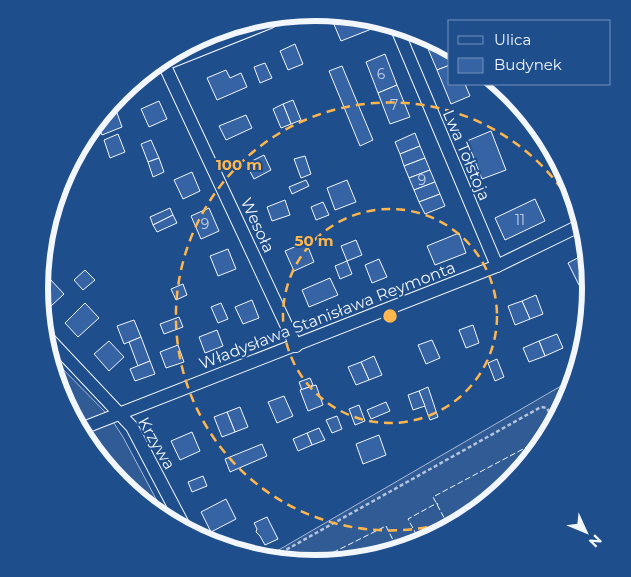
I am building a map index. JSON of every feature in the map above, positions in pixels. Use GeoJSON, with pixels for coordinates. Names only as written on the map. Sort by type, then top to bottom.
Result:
{"type":"FeatureCollection","features":[{"type":"Feature","properties":{"kind":"street"},"geometry":{"type":"LineString","coordinates":[[183,56],[255,28]]}},
{"type":"Feature","properties":{"kind":"street","name":"Lwa Tołstoja"},"geometry":{"type":"LineString","coordinates":[[399,34],[496,266]]}},
{"type":"Feature","properties":{"kind":"street","name":"Wesoła"},"geometry":{"type":"LineString","coordinates":[[165,67],[296,346]]}},
{"type":"Feature","properties":{"kind":"street","name":"Władysława Stanisława Reymonta"},"geometry":{"type":"LineString","coordinates":[[87,426],[496,266],[576,227]]}},
{"type":"Feature","properties":{"kind":"street","name":"Krzywa"},"geometry":{"type":"LineString","coordinates":[[54,344],[132,427],[180,519]]}},
{"type":"Feature","properties":{"kind":"path"},"geometry":{"type":"LineString","coordinates":[[280,553],[541,407],[547,408],[551,415]]}},
{"type":"Feature","properties":{"kind":"shaded area"},"geometry":{"type":"Polygon","coordinates":[[[59,365],[110,417],[123,437],[160,506],[139,489],[103,451],[76,407],[59,365]]]}},
{"type":"Feature","properties":{"kind":"shaded area"},"geometry":{"type":"Polygon","coordinates":[[[565,384],[547,422],[528,451],[492,489],[478,501],[449,520],[401,542],[368,551],[316,556],[275,552],[565,384]]]}},
{"type":"Feature","properties":{"kind":"building"},"geometry":{"type":"Polygon","coordinates":[[[333,22],[374,28],[341,41],[333,22]]]}},
{"type":"Feature","properties":{"kind":"building"},"geometry":{"type":"Polygon","coordinates":[[[295,44],[303,64],[288,70],[280,51],[295,44]]]}},
{"type":"Feature","properties":{"kind":"building"},"geometry":{"type":"Polygon","coordinates":[[[427,46],[448,56],[448,66],[437,70],[427,46]]]}},
{"type":"Feature","properties":{"kind":"building"},"geometry":{"type":"Polygon","coordinates":[[[385,54],[397,85],[378,93],[366,62],[385,54]]]}},
{"type":"Feature","properties":{"kind":"building"},"geometry":{"type":"Polygon","coordinates":[[[265,63],[272,78],[260,83],[254,67],[265,63]]]}},
{"type":"Feature","properties":{"kind":"building"},"geometry":{"type":"Polygon","coordinates":[[[342,66],[373,140],[360,146],[329,71],[342,66]]]}},
{"type":"Feature","properties":{"kind":"building"},"geometry":{"type":"Polygon","coordinates":[[[448,66],[448,85],[465,85],[470,96],[451,104],[437,70],[448,66]]]}},
{"type":"Feature","properties":{"kind":"building"},"geometry":{"type":"Polygon","coordinates":[[[226,70],[230,78],[241,73],[247,87],[217,100],[207,78],[226,70]]]}},
{"type":"Feature","properties":{"kind":"building"},"geometry":{"type":"Polygon","coordinates":[[[397,85],[410,117],[390,124],[378,93],[397,85]]]}},
{"type":"Feature","properties":{"kind":"building"},"geometry":{"type":"Polygon","coordinates":[[[293,100],[301,120],[291,124],[283,104],[293,100]]]}},
{"type":"Feature","properties":{"kind":"building"},"geometry":{"type":"Polygon","coordinates":[[[159,101],[167,119],[149,127],[141,109],[159,101]]]}},
{"type":"Feature","properties":{"kind":"building"},"geometry":{"type":"Polygon","coordinates":[[[283,104],[291,124],[281,128],[273,109],[283,104]]]}},
{"type":"Feature","properties":{"kind":"building"},"geometry":{"type":"Polygon","coordinates":[[[116,111],[122,127],[102,135],[100,130],[116,111]]]}},
{"type":"Feature","properties":{"kind":"building"},"geometry":{"type":"Polygon","coordinates":[[[246,115],[252,128],[226,140],[219,126],[246,115]]]}},
{"type":"Feature","properties":{"kind":"building"},"geometry":{"type":"Polygon","coordinates":[[[491,131],[506,170],[482,179],[467,141],[491,131]]]}},
{"type":"Feature","properties":{"kind":"building"},"geometry":{"type":"Polygon","coordinates":[[[415,133],[420,146],[400,154],[395,142],[415,133]]]}},
{"type":"Feature","properties":{"kind":"building"},"geometry":{"type":"Polygon","coordinates":[[[118,134],[125,152],[110,158],[104,140],[118,134]]]}},
{"type":"Feature","properties":{"kind":"building"},"geometry":{"type":"Polygon","coordinates":[[[151,140],[159,158],[148,162],[141,144],[151,140]]]}},
{"type":"Feature","properties":{"kind":"building"},"geometry":{"type":"Polygon","coordinates":[[[420,146],[425,158],[404,166],[400,154],[420,146]]]}},
{"type":"Feature","properties":{"kind":"building"},"geometry":{"type":"Polygon","coordinates":[[[264,155],[271,170],[254,179],[246,164],[264,155]]]}},
{"type":"Feature","properties":{"kind":"building"},"geometry":{"type":"Polygon","coordinates":[[[305,156],[311,174],[301,178],[294,159],[305,156]]]}},
{"type":"Feature","properties":{"kind":"building"},"geometry":{"type":"Polygon","coordinates":[[[159,158],[164,172],[153,177],[148,162],[159,158]]]}},
{"type":"Feature","properties":{"kind":"building"},"geometry":{"type":"Polygon","coordinates":[[[425,158],[430,170],[409,178],[404,166],[425,158]]]}},
{"type":"Feature","properties":{"kind":"building"},"geometry":{"type":"Polygon","coordinates":[[[430,170],[435,182],[414,190],[409,178],[430,170]]]}},
{"type":"Feature","properties":{"kind":"building"},"geometry":{"type":"Polygon","coordinates":[[[192,172],[200,191],[183,199],[174,180],[192,172]]]}},
{"type":"Feature","properties":{"kind":"building"},"geometry":{"type":"Polygon","coordinates":[[[306,180],[309,186],[292,194],[289,187],[306,180]]]}},
{"type":"Feature","properties":{"kind":"building"},"geometry":{"type":"Polygon","coordinates":[[[347,180],[356,202],[335,210],[327,188],[347,180]]]}},
{"type":"Feature","properties":{"kind":"building"},"geometry":{"type":"Polygon","coordinates":[[[435,182],[440,194],[419,202],[414,190],[435,182]]]}},
{"type":"Feature","properties":{"kind":"building"},"geometry":{"type":"Polygon","coordinates":[[[440,194],[445,206],[425,214],[419,202],[440,194]]]}},
{"type":"Feature","properties":{"kind":"building"},"geometry":{"type":"Polygon","coordinates":[[[535,199],[545,221],[505,240],[495,218],[535,199]]]}},
{"type":"Feature","properties":{"kind":"building"},"geometry":{"type":"Polygon","coordinates":[[[285,200],[290,215],[272,221],[267,207],[285,200]]]}},
{"type":"Feature","properties":{"kind":"building"},"geometry":{"type":"Polygon","coordinates":[[[323,202],[329,215],[316,220],[311,207],[323,202]]]}},
{"type":"Feature","properties":{"kind":"building"},"geometry":{"type":"Polygon","coordinates":[[[170,208],[173,215],[153,225],[150,217],[170,208]]]}},
{"type":"Feature","properties":{"kind":"building"},"geometry":{"type":"Polygon","coordinates":[[[209,208],[219,231],[201,239],[191,216],[209,208]]]}},
{"type":"Feature","properties":{"kind":"building"},"geometry":{"type":"Polygon","coordinates":[[[173,215],[177,223],[157,232],[153,225],[173,215]]]}},
{"type":"Feature","properties":{"kind":"building"},"geometry":{"type":"Polygon","coordinates":[[[459,233],[466,253],[435,265],[427,246],[459,233]]]}},
{"type":"Feature","properties":{"kind":"building"},"geometry":{"type":"Polygon","coordinates":[[[356,240],[362,255],[347,261],[341,246],[356,240]]]}},
{"type":"Feature","properties":{"kind":"building"},"geometry":{"type":"Polygon","coordinates":[[[306,242],[314,262],[294,271],[285,251],[306,242]]]}},
{"type":"Feature","properties":{"kind":"building"},"geometry":{"type":"Polygon","coordinates":[[[228,249],[236,269],[218,276],[210,256],[228,249]]]}},
{"type":"Feature","properties":{"kind":"building"},"geometry":{"type":"Polygon","coordinates":[[[580,256],[583,283],[579,285],[568,263],[580,256]]]}},
{"type":"Feature","properties":{"kind":"building"},"geometry":{"type":"Polygon","coordinates":[[[379,259],[387,277],[372,283],[365,265],[379,259]]]}},
{"type":"Feature","properties":{"kind":"building"},"geometry":{"type":"Polygon","coordinates":[[[347,261],[352,274],[340,279],[335,266],[347,261]]]}},
{"type":"Feature","properties":{"kind":"building"},"geometry":{"type":"Polygon","coordinates":[[[85,270],[95,280],[83,290],[74,280],[85,270]]]}},
{"type":"Feature","properties":{"kind":"building"},"geometry":{"type":"Polygon","coordinates":[[[330,278],[338,295],[309,307],[302,290],[330,278]]]}},
{"type":"Feature","properties":{"kind":"building"},"geometry":{"type":"Polygon","coordinates":[[[50,279],[64,294],[50,307],[49,306],[48,281],[50,279]]]}},
{"type":"Feature","properties":{"kind":"building"},"geometry":{"type":"Polygon","coordinates":[[[183,284],[187,295],[176,300],[171,289],[183,284]]]}},
{"type":"Feature","properties":{"kind":"building"},"geometry":{"type":"Polygon","coordinates":[[[536,295],[543,314],[530,319],[522,301],[536,295]]]}},
{"type":"Feature","properties":{"kind":"building"},"geometry":{"type":"Polygon","coordinates":[[[252,300],[259,318],[243,324],[235,307],[252,300]]]}},
{"type":"Feature","properties":{"kind":"building"},"geometry":{"type":"Polygon","coordinates":[[[522,301],[530,319],[515,325],[508,306],[522,301]]]}},
{"type":"Feature","properties":{"kind":"building"},"geometry":{"type":"Polygon","coordinates":[[[85,303],[99,318],[78,337],[65,323],[85,303]]]}},
{"type":"Feature","properties":{"kind":"building"},"geometry":{"type":"Polygon","coordinates":[[[221,303],[228,319],[218,323],[211,307],[221,303]]]}},
{"type":"Feature","properties":{"kind":"building"},"geometry":{"type":"Polygon","coordinates":[[[179,317],[183,327],[164,334],[160,324],[179,317]]]}},
{"type":"Feature","properties":{"kind":"building"},"geometry":{"type":"Polygon","coordinates":[[[134,320],[141,337],[124,344],[117,326],[134,320]]]}},
{"type":"Feature","properties":{"kind":"building"},"geometry":{"type":"Polygon","coordinates":[[[473,325],[479,343],[466,348],[459,330],[473,325]]]}},
{"type":"Feature","properties":{"kind":"building"},"geometry":{"type":"Polygon","coordinates":[[[217,330],[223,346],[205,353],[199,337],[217,330]]]}},
{"type":"Feature","properties":{"kind":"building"},"geometry":{"type":"Polygon","coordinates":[[[557,334],[563,348],[545,356],[539,341],[557,334]]]}},
{"type":"Feature","properties":{"kind":"building"},"geometry":{"type":"Polygon","coordinates":[[[141,337],[150,361],[138,366],[129,342],[141,337]]]}},
{"type":"Feature","properties":{"kind":"building"},"geometry":{"type":"Polygon","coordinates":[[[432,340],[440,358],[426,364],[418,345],[432,340]]]}},
{"type":"Feature","properties":{"kind":"building"},"geometry":{"type":"Polygon","coordinates":[[[109,341],[124,357],[109,371],[94,354],[109,341]]]}},
{"type":"Feature","properties":{"kind":"building"},"geometry":{"type":"Polygon","coordinates":[[[539,341],[545,356],[529,362],[523,348],[539,341]]]}},
{"type":"Feature","properties":{"kind":"building"},"geometry":{"type":"Polygon","coordinates":[[[178,345],[184,362],[166,368],[160,352],[178,345]]]}},
{"type":"Feature","properties":{"kind":"building"},"geometry":{"type":"Polygon","coordinates":[[[374,356],[382,375],[369,380],[361,362],[374,356]]]}},
{"type":"Feature","properties":{"kind":"building"},"geometry":{"type":"Polygon","coordinates":[[[497,359],[504,377],[495,381],[488,363],[497,359]]]}},
{"type":"Feature","properties":{"kind":"building"},"geometry":{"type":"Polygon","coordinates":[[[150,361],[155,374],[135,381],[130,369],[150,361]]]}},
{"type":"Feature","properties":{"kind":"building"},"geometry":{"type":"Polygon","coordinates":[[[361,362],[369,380],[356,385],[348,367],[361,362]]]}},
{"type":"Feature","properties":{"kind":"building"},"geometry":{"type":"Polygon","coordinates":[[[310,378],[313,385],[302,390],[299,382],[310,378]]]}},
{"type":"Feature","properties":{"kind":"building"},"geometry":{"type":"Polygon","coordinates":[[[316,385],[323,405],[308,411],[300,390],[316,385]]]}},
{"type":"Feature","properties":{"kind":"building"},"geometry":{"type":"Polygon","coordinates":[[[428,387],[438,417],[430,420],[419,391],[428,387]]]}},
{"type":"Feature","properties":{"kind":"building"},"geometry":{"type":"Polygon","coordinates":[[[419,391],[425,406],[413,410],[408,395],[419,391]]]}},
{"type":"Feature","properties":{"kind":"building"},"geometry":{"type":"Polygon","coordinates":[[[284,396],[293,416],[277,423],[268,402],[284,396]]]}},
{"type":"Feature","properties":{"kind":"building"},"geometry":{"type":"Polygon","coordinates":[[[386,402],[390,411],[371,419],[367,410],[386,402]]]}},
{"type":"Feature","properties":{"kind":"building"},"geometry":{"type":"Polygon","coordinates":[[[359,405],[365,421],[355,425],[349,409],[359,405]]]}},
{"type":"Feature","properties":{"kind":"building"},"geometry":{"type":"Polygon","coordinates":[[[240,407],[248,427],[235,432],[227,412],[240,407]]]}},
{"type":"Feature","properties":{"kind":"building"},"geometry":{"type":"Polygon","coordinates":[[[227,412],[235,432],[222,437],[214,417],[227,412]]]}},
{"type":"Feature","properties":{"kind":"building"},"geometry":{"type":"Polygon","coordinates":[[[337,416],[342,429],[332,433],[326,420],[337,416]]]}},
{"type":"Feature","properties":{"kind":"building"},"geometry":{"type":"Polygon","coordinates":[[[319,428],[325,440],[312,445],[307,433],[319,428]]]}},
{"type":"Feature","properties":{"kind":"building"},"geometry":{"type":"Polygon","coordinates":[[[192,432],[200,451],[180,460],[171,441],[192,432]]]}},
{"type":"Feature","properties":{"kind":"building"},"geometry":{"type":"Polygon","coordinates":[[[307,433],[312,445],[298,451],[293,439],[307,433]]]}},
{"type":"Feature","properties":{"kind":"building"},"geometry":{"type":"Polygon","coordinates":[[[379,435],[386,455],[363,464],[356,444],[379,435]]]}},
{"type":"Feature","properties":{"kind":"building"},"geometry":{"type":"Polygon","coordinates":[[[262,444],[267,456],[230,472],[225,459],[262,444]]]}},
{"type":"Feature","properties":{"kind":"building"},"geometry":{"type":"Polygon","coordinates":[[[203,476],[207,486],[192,492],[188,482],[203,476]]]}},
{"type":"Feature","properties":{"kind":"building"},"geometry":{"type":"Polygon","coordinates":[[[226,499],[236,519],[211,532],[201,512],[226,499]]]}},
{"type":"Feature","properties":{"kind":"building"},"geometry":{"type":"Polygon","coordinates":[[[267,517],[278,539],[265,545],[256,532],[257,529],[254,523],[267,517]]]}},
{"type":"Feature","properties":{"kind":"fence"},"geometry":{"type":"LineString","coordinates":[[446,522],[433,497],[533,444]]}},
{"type":"Feature","properties":{"kind":"fence"},"geometry":{"type":"LineString","coordinates":[[417,535],[408,519],[437,503],[438,505]]}},
{"type":"Feature","properties":{"kind":"fence"},"geometry":{"type":"LineString","coordinates":[[327,555],[386,526],[395,544]]}}]}
